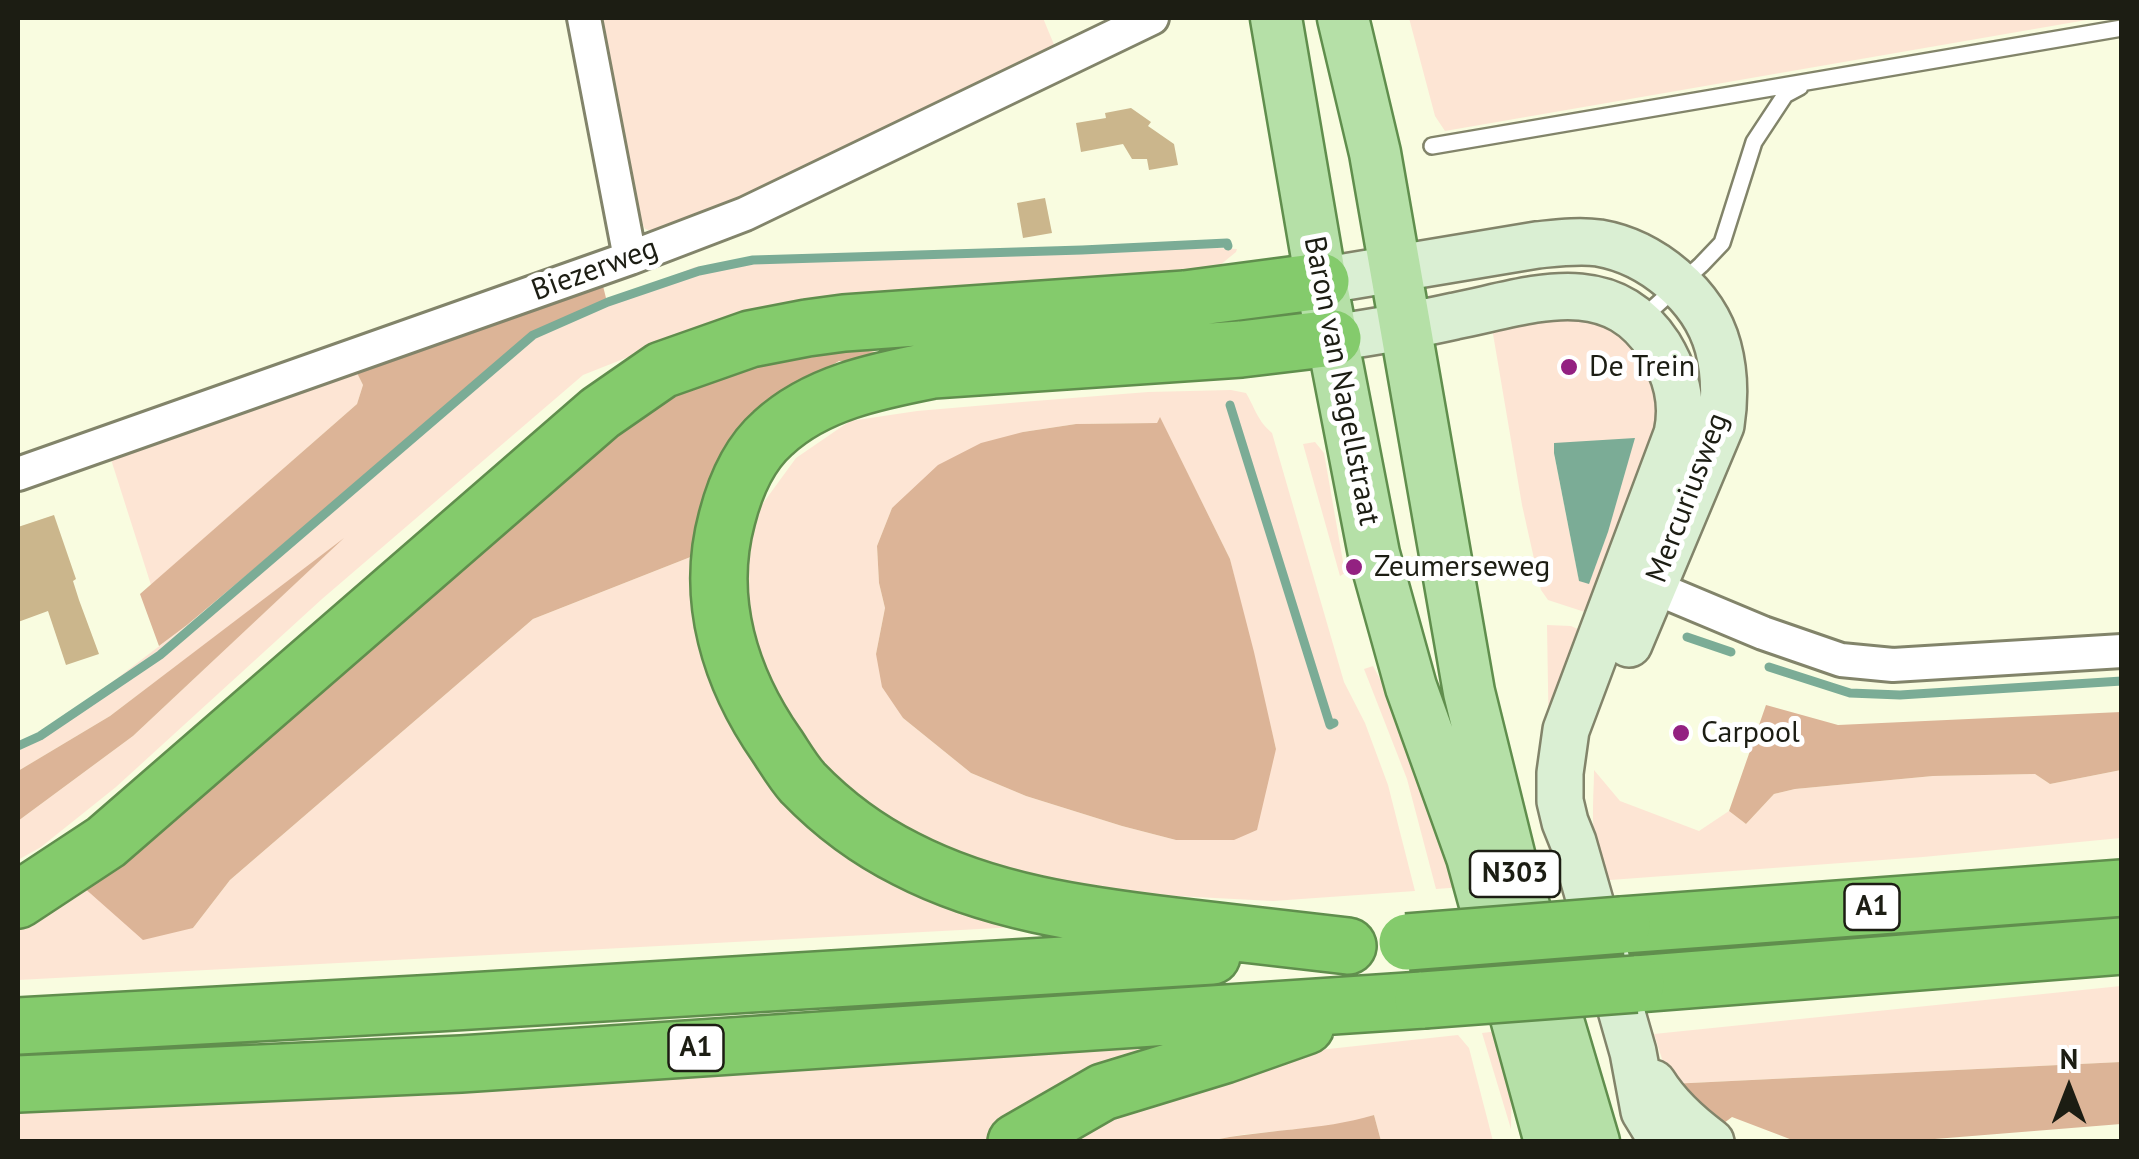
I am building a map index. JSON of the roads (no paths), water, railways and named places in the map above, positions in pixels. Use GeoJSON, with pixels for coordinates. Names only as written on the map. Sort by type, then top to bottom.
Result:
{"type":"FeatureCollection","features":[{"type":"Feature","properties":{"kind":"highway"},"geometry":{"type":"LineString","coordinates":[[18,900],[106,842],[600,413],[662,370],[750,339],[844,322],[1185,298],[1321,282]]}},
{"type":"Feature","properties":{"kind":"highway","name":"A1"},"geometry":{"type":"LineString","coordinates":[[1333,338],[932,370],[888,379],[816,402],[772,433],[750,461],[733,495],[720,542],[718,592],[725,638],[756,716],[801,781],[872,840],[947,878],[1055,909],[1348,946]]}},
{"type":"Feature","properties":{"kind":"highway","name":"A1"},"geometry":{"type":"LineString","coordinates":[[18,1026],[1000,970],[2122,888]]}},
{"type":"Feature","properties":{"kind":"highway","name":"A1"},"geometry":{"type":"LineString","coordinates":[[18,1084],[461,1064],[1399,1001],[2122,946]]}},
{"type":"Feature","properties":{"kind":"highway","name":"A1"},"geometry":{"type":"LineString","coordinates":[[1016,1142],[1103,1092],[1399,1001]]}},
{"type":"Feature","properties":{"kind":"main road","name":"Baron van Nagellstraat"},"geometry":{"type":"LineString","coordinates":[[1276,18],[1321,282],[1374,554],[1411,687],[1472,857],[1550,1142]]}},
{"type":"Feature","properties":{"kind":"main road","name":"N303"},"geometry":{"type":"LineString","coordinates":[[1343,18],[1375,153],[1469,692],[1511,862],[1594,1142]]}},
{"type":"Feature","properties":{"kind":"street"},"geometry":{"type":"LineString","coordinates":[[584,18],[630,258]]}},
{"type":"Feature","properties":{"kind":"street","name":"Biezerweg"},"geometry":{"type":"LineString","coordinates":[[18,474],[745,214],[1152,18]]}},
{"type":"Feature","properties":{"kind":"street","name":"Mercuriusweg"},"geometry":{"type":"LineString","coordinates":[[1321,282],[1564,242],[1598,243],[1632,253],[1678,284],[1704,316],[1718,344],[1725,399],[1721,425],[1639,581]]}},
{"type":"Feature","properties":{"kind":"street","name":"Mercuriusweg"},"geometry":{"type":"LineString","coordinates":[[1333,338],[1533,298],[1580,296],[1618,308],[1638,322],[1668,360],[1679,394],[1677,434],[1639,581],[1588,747],[1575,801],[1573,842],[1633,1052],[1644,1112],[1663,1142]]}},
{"type":"Feature","properties":{"kind":"street"},"geometry":{"type":"LineString","coordinates":[[1639,581],[1763,633],[1842,660],[1892,665],[2122,651]]}},
{"type":"Feature","properties":{"kind":"street","name":"Mercuriusweg"},"geometry":{"type":"LineString","coordinates":[[1633,1052],[1664,1099],[1711,1142]]}},
{"type":"Feature","properties":{"kind":"lane"},"geometry":{"type":"LineString","coordinates":[[1432,146],[2122,28]]}},
{"type":"Feature","properties":{"kind":"lane"},"geometry":{"type":"LineString","coordinates":[[1638,322],[1722,243],[1754,142],[1785,95],[1808,82]]}},
{"type":"Feature","properties":{"kind":"lane"},"geometry":{"type":"LineString","coordinates":[[807,328],[861,339]]}},
{"type":"Feature","properties":{"kind":"lane","name":"A1"},"geometry":{"type":"LineString","coordinates":[[934,354],[988,365]]}},
{"type":"Feature","properties":{"kind":"waterway"},"geometry":{"type":"LineString","coordinates":[[18,746],[40,736],[160,655],[533,335],[608,302],[699,271],[753,260],[1227,243],[1228,246]]}},
{"type":"Feature","properties":{"kind":"waterway"},"geometry":{"type":"LineString","coordinates":[[1230,405],[1330,725],[1334,723]]}},
{"type":"Feature","properties":{"kind":"waterway"},"geometry":{"type":"LineString","coordinates":[[1687,637],[1731,652]]}},
{"type":"Feature","properties":{"kind":"waterway"},"geometry":{"type":"LineString","coordinates":[[1769,667],[1850,693],[1900,695],[2122,681]]}},
{"type":"Feature","properties":{"kind":"place","name":"De Trein"},"geometry":{"type":"Point","coordinates":[1569,367]}},
{"type":"Feature","properties":{"kind":"place","name":"Zeumerseweg"},"geometry":{"type":"Point","coordinates":[1354,567]}},
{"type":"Feature","properties":{"kind":"place","name":"Carpool"},"geometry":{"type":"Point","coordinates":[1681,733]}}]}
